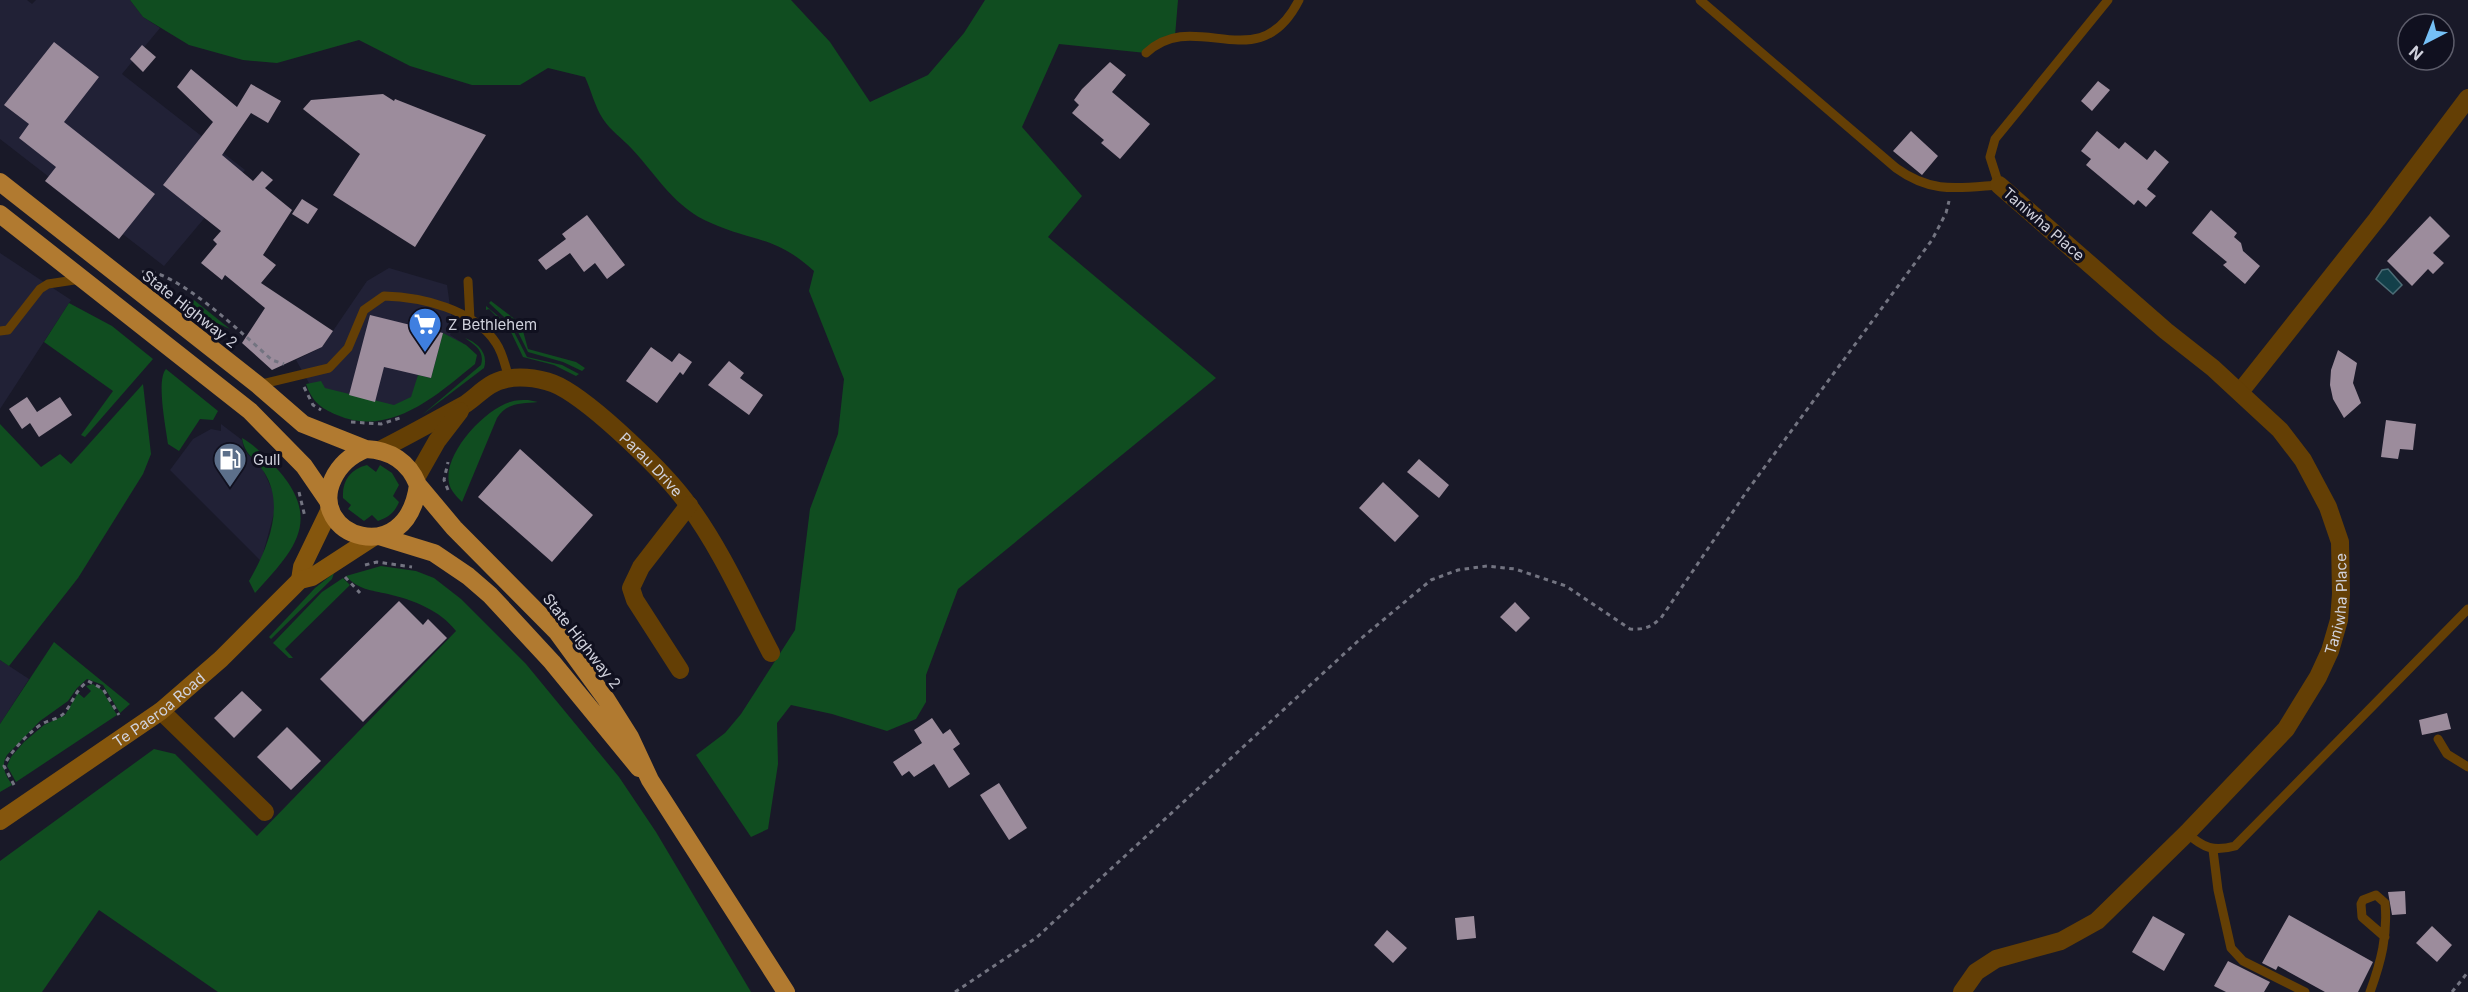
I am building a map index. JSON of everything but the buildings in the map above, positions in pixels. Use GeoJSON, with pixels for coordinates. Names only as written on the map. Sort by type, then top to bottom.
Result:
{"type":"FeatureCollection","features":[{"type":"Feature","properties":{"kind":"highway","name":"State Highway 2"},"geometry":{"type":"LineString","coordinates":[[0,182],[258,385],[303,424],[373,449]]}},
{"type":"Feature","properties":{"kind":"highway"},"geometry":{"type":"LineString","coordinates":[[0,213],[250,411],[304,466],[329,505],[347,530],[377,538],[394,530],[411,511],[417,482],[393,454],[373,449],[356,453],[339,468],[329,489],[329,505]]}},
{"type":"Feature","properties":{"kind":"highway","name":"State Highway 2"},"geometry":{"type":"LineString","coordinates":[[417,482],[454,528],[557,632],[630,737],[650,780]]}},
{"type":"Feature","properties":{"kind":"highway","name":"State Highway 2"},"geometry":{"type":"LineString","coordinates":[[377,538],[434,553],[468,576],[490,595],[552,662],[650,780],[786,992]]}},
{"type":"Feature","properties":{"kind":"street"},"geometry":{"type":"LineString","coordinates":[[2240,392],[2377,219],[2468,98]]}},
{"type":"Feature","properties":{"kind":"street","name":"Taniwha Place"},"geometry":{"type":"LineString","coordinates":[[1962,992],[1976,972],[1996,959],[2061,941],[2089,926],[2187,833],[2286,729],[2318,677],[2330,651],[2339,620],[2340,542],[2328,507],[2303,460],[2280,430],[2240,392],[1999,185]]}},
{"type":"Feature","properties":{"kind":"street"},"geometry":{"type":"LineString","coordinates":[[373,449],[464,404],[492,384],[509,378]]}},
{"type":"Feature","properties":{"kind":"street","name":"Parau Drive"},"geometry":{"type":"LineString","coordinates":[[509,378],[547,381],[570,393],[643,455],[689,505],[723,561],[771,653]]}},
{"type":"Feature","properties":{"kind":"street"},"geometry":{"type":"LineString","coordinates":[[417,482],[437,441],[464,404]]}},
{"type":"Feature","properties":{"kind":"street","name":"Te Paeroa Road"},"geometry":{"type":"LineString","coordinates":[[300,580],[302,567],[329,505]]}},
{"type":"Feature","properties":{"kind":"street"},"geometry":{"type":"LineString","coordinates":[[680,670],[633,597],[632,588],[641,567],[689,505]]}},
{"type":"Feature","properties":{"kind":"street","name":"Te Paeroa Road"},"geometry":{"type":"LineString","coordinates":[[0,821],[161,711],[221,659],[300,580],[312,577],[377,538]]}},
{"type":"Feature","properties":{"kind":"street"},"geometry":{"type":"LineString","coordinates":[[161,711],[265,812]]}},
{"type":"Feature","properties":{"kind":"lane"},"geometry":{"type":"LineString","coordinates":[[1146,53],[1158,41],[1175,36],[1255,40],[1269,36],[1283,23],[1299,0]]}},
{"type":"Feature","properties":{"kind":"lane"},"geometry":{"type":"LineString","coordinates":[[1700,0],[1896,168],[1919,182],[1950,189],[1999,185],[1990,158],[1995,139],[2108,0]]}},
{"type":"Feature","properties":{"kind":"lane"},"geometry":{"type":"LineString","coordinates":[[4,330],[40,289],[48,284],[83,279]]}},
{"type":"Feature","properties":{"kind":"lane"},"geometry":{"type":"LineString","coordinates":[[468,281],[470,320]]}},
{"type":"Feature","properties":{"kind":"lane"},"geometry":{"type":"LineString","coordinates":[[258,385],[329,368],[348,348],[364,310],[384,296],[423,301],[483,327],[498,345],[509,378]]}},
{"type":"Feature","properties":{"kind":"lane"},"geometry":{"type":"LineString","coordinates":[[2187,833],[2198,843],[2213,850],[2235,846],[2468,609]]}},
{"type":"Feature","properties":{"kind":"lane"},"geometry":{"type":"LineString","coordinates":[[2438,739],[2447,754],[2468,767]]}},
{"type":"Feature","properties":{"kind":"lane"},"geometry":{"type":"LineString","coordinates":[[2213,850],[2218,890],[2234,953],[2243,961],[2305,992]]}},
{"type":"Feature","properties":{"kind":"lane"},"geometry":{"type":"LineString","coordinates":[[2370,992],[2380,964],[2385,937]]}},
{"type":"Feature","properties":{"kind":"path"},"geometry":{"type":"LineString","coordinates":[[955,992],[1036,938],[1358,641],[1431,580],[1487,566],[1515,569],[1566,586],[1630,629],[1643,630],[1654,625],[1747,491],[1932,240],[1946,213],[1950,189]]}},
{"type":"Feature","properties":{"kind":"path"},"geometry":{"type":"LineString","coordinates":[[148,271],[177,280],[272,360],[287,365]]}},
{"type":"Feature","properties":{"kind":"path"},"geometry":{"type":"LineString","coordinates":[[303,385],[313,405],[325,413]]}},
{"type":"Feature","properties":{"kind":"path"},"geometry":{"type":"LineString","coordinates":[[346,421],[368,425],[405,416]]}},
{"type":"Feature","properties":{"kind":"path"},"geometry":{"type":"LineString","coordinates":[[450,455],[444,480],[451,495]]}},
{"type":"Feature","properties":{"kind":"path"},"geometry":{"type":"LineString","coordinates":[[298,490],[303,504],[304,527]]}},
{"type":"Feature","properties":{"kind":"path"},"geometry":{"type":"LineString","coordinates":[[362,565],[377,562],[416,567]]}},
{"type":"Feature","properties":{"kind":"path"},"geometry":{"type":"LineString","coordinates":[[343,573],[360,593]]}},
{"type":"Feature","properties":{"kind":"path"},"geometry":{"type":"LineString","coordinates":[[14,784],[4,766],[14,750],[42,724],[52,722],[61,715],[66,710],[73,694],[88,681],[103,689],[119,715]]}},
{"type":"Feature","properties":{"kind":"path"},"geometry":{"type":"LineString","coordinates":[[2452,992],[2468,972]]}},
{"type":"Feature","properties":{"kind":"shaded area"},"geometry":{"type":"Polygon","coordinates":[[[0,0],[27,0],[32,4],[36,0],[130,0],[143,17],[160,28],[122,74],[245,170],[164,266],[0,139],[0,0]]]}},
{"type":"Feature","properties":{"kind":"shaded area"},"geometry":{"type":"Polygon","coordinates":[[[0,253],[71,300],[0,409],[0,253]]]}},
{"type":"Feature","properties":{"kind":"shaded area","name":"Z Bethlehem"},"geometry":{"type":"Polygon","coordinates":[[[389,268],[447,285],[453,327],[450,335],[463,343],[426,399],[393,414],[324,395],[309,383],[296,360],[322,347],[367,281],[389,268]]]}},
{"type":"Feature","properties":{"kind":"shaded area"},"geometry":{"type":"Polygon","coordinates":[[[2388,269],[2402,285],[2393,294],[2376,279],[2382,270],[2388,269]]]}},
{"type":"Feature","properties":{"kind":"shaded area","name":"Gull"},"geometry":{"type":"Polygon","coordinates":[[[221,424],[242,440],[244,450],[263,470],[274,494],[274,513],[261,561],[170,470],[193,439],[211,429],[221,431],[221,424]]]}},
{"type":"Feature","properties":{"kind":"shaded area"},"geometry":{"type":"Polygon","coordinates":[[[0,660],[29,679],[0,724],[0,660]]]}},
{"type":"Feature","properties":{"kind":"green space"},"geometry":{"type":"Polygon","coordinates":[[[130,0],[791,0],[830,42],[870,102],[928,75],[964,33],[985,0],[1178,0],[1175,36],[1146,53],[1059,44],[1022,127],[1082,196],[1048,237],[1216,378],[958,589],[926,675],[926,702],[916,719],[887,731],[832,714],[791,705],[777,723],[778,764],[768,829],[751,837],[696,755],[725,733],[741,714],[795,630],[810,509],[838,434],[844,379],[809,291],[814,271],[788,251],[776,245],[711,223],[687,209],[606,123],[585,77],[548,68],[520,85],[472,85],[410,66],[359,40],[277,63],[243,60],[189,45],[143,17],[130,0]]]}},
{"type":"Feature","properties":{"kind":"green space"},"geometry":{"type":"Polygon","coordinates":[[[194,300],[230,329],[188,310],[194,300]]]}},
{"type":"Feature","properties":{"kind":"green space"},"geometry":{"type":"Polygon","coordinates":[[[491,301],[521,324],[528,349],[576,362],[585,368],[582,371],[563,362],[528,352],[516,328],[489,303],[491,301]]]}},
{"type":"Feature","properties":{"kind":"green space"},"geometry":{"type":"Polygon","coordinates":[[[69,303],[112,326],[153,359],[85,437],[81,435],[113,391],[44,342],[69,303]]]}},
{"type":"Feature","properties":{"kind":"green space"},"geometry":{"type":"Polygon","coordinates":[[[486,306],[512,328],[527,357],[562,365],[579,374],[576,376],[554,365],[523,357],[510,330],[489,309],[486,310],[486,306]]]}},
{"type":"Feature","properties":{"kind":"green space"},"geometry":{"type":"Polygon","coordinates":[[[443,333],[466,345],[477,355],[475,364],[429,400],[394,417],[376,421],[357,421],[337,415],[317,403],[306,384],[321,381],[325,388],[394,405],[411,397],[418,375],[431,378],[443,333]]]}},
{"type":"Feature","properties":{"kind":"green space"},"geometry":{"type":"Polygon","coordinates":[[[465,338],[480,348],[485,357],[484,368],[422,415],[481,365],[480,352],[465,338]]]}},
{"type":"Feature","properties":{"kind":"green space"},"geometry":{"type":"Polygon","coordinates":[[[166,369],[218,411],[213,420],[200,419],[179,451],[168,444],[162,393],[163,375],[166,369]]]}},
{"type":"Feature","properties":{"kind":"green space"},"geometry":{"type":"Polygon","coordinates":[[[143,384],[151,454],[143,474],[78,578],[9,666],[0,660],[0,424],[41,467],[60,454],[71,464],[143,384]]]}},
{"type":"Feature","properties":{"kind":"green space"},"geometry":{"type":"Polygon","coordinates":[[[528,400],[538,402],[510,406],[497,418],[462,502],[452,491],[449,483],[452,459],[459,447],[467,435],[489,414],[510,402],[528,400]]]}},
{"type":"Feature","properties":{"kind":"green space"},"geometry":{"type":"Polygon","coordinates":[[[242,438],[252,444],[279,471],[292,489],[299,506],[300,521],[297,536],[290,550],[281,564],[255,593],[249,581],[262,556],[272,528],[273,499],[264,472],[247,452],[242,438]]]}},
{"type":"Feature","properties":{"kind":"green space"},"geometry":{"type":"Polygon","coordinates":[[[367,465],[376,472],[380,465],[392,473],[399,485],[393,496],[399,502],[397,506],[391,514],[378,521],[372,515],[364,521],[348,509],[351,505],[343,498],[344,486],[348,477],[356,469],[367,465]]]}},
{"type":"Feature","properties":{"kind":"green space"},"geometry":{"type":"Polygon","coordinates":[[[381,566],[416,571],[434,578],[461,599],[526,664],[619,777],[656,832],[751,992],[218,992],[99,910],[42,992],[0,992],[0,861],[154,749],[175,754],[257,836],[456,631],[442,617],[425,607],[397,596],[365,589],[346,576],[381,566]]]}},
{"type":"Feature","properties":{"kind":"green space"},"geometry":{"type":"Polygon","coordinates":[[[334,573],[332,579],[271,639],[269,637],[315,588],[334,573]]]}},
{"type":"Feature","properties":{"kind":"green space"},"geometry":{"type":"Polygon","coordinates":[[[343,578],[350,585],[285,649],[293,658],[289,658],[273,643],[322,592],[343,578]]]}},
{"type":"Feature","properties":{"kind":"green space"},"geometry":{"type":"Polygon","coordinates":[[[54,642],[130,704],[120,713],[103,685],[87,679],[68,701],[40,721],[7,755],[4,767],[12,785],[0,792],[0,724],[54,642]]]}},
{"type":"Feature","properties":{"kind":"green space"},"geometry":{"type":"Polygon","coordinates":[[[93,684],[102,690],[117,715],[16,782],[7,766],[11,757],[44,725],[65,715],[78,693],[84,698],[91,691],[86,686],[93,684]]]}},
{"type":"Feature","properties":{"kind":"place","name":"Z Bethlehem"},"geometry":{"type":"Point","coordinates":[425,353]}},
{"type":"Feature","properties":{"kind":"place","name":"Gull"},"geometry":{"type":"Point","coordinates":[230,488]}}]}
